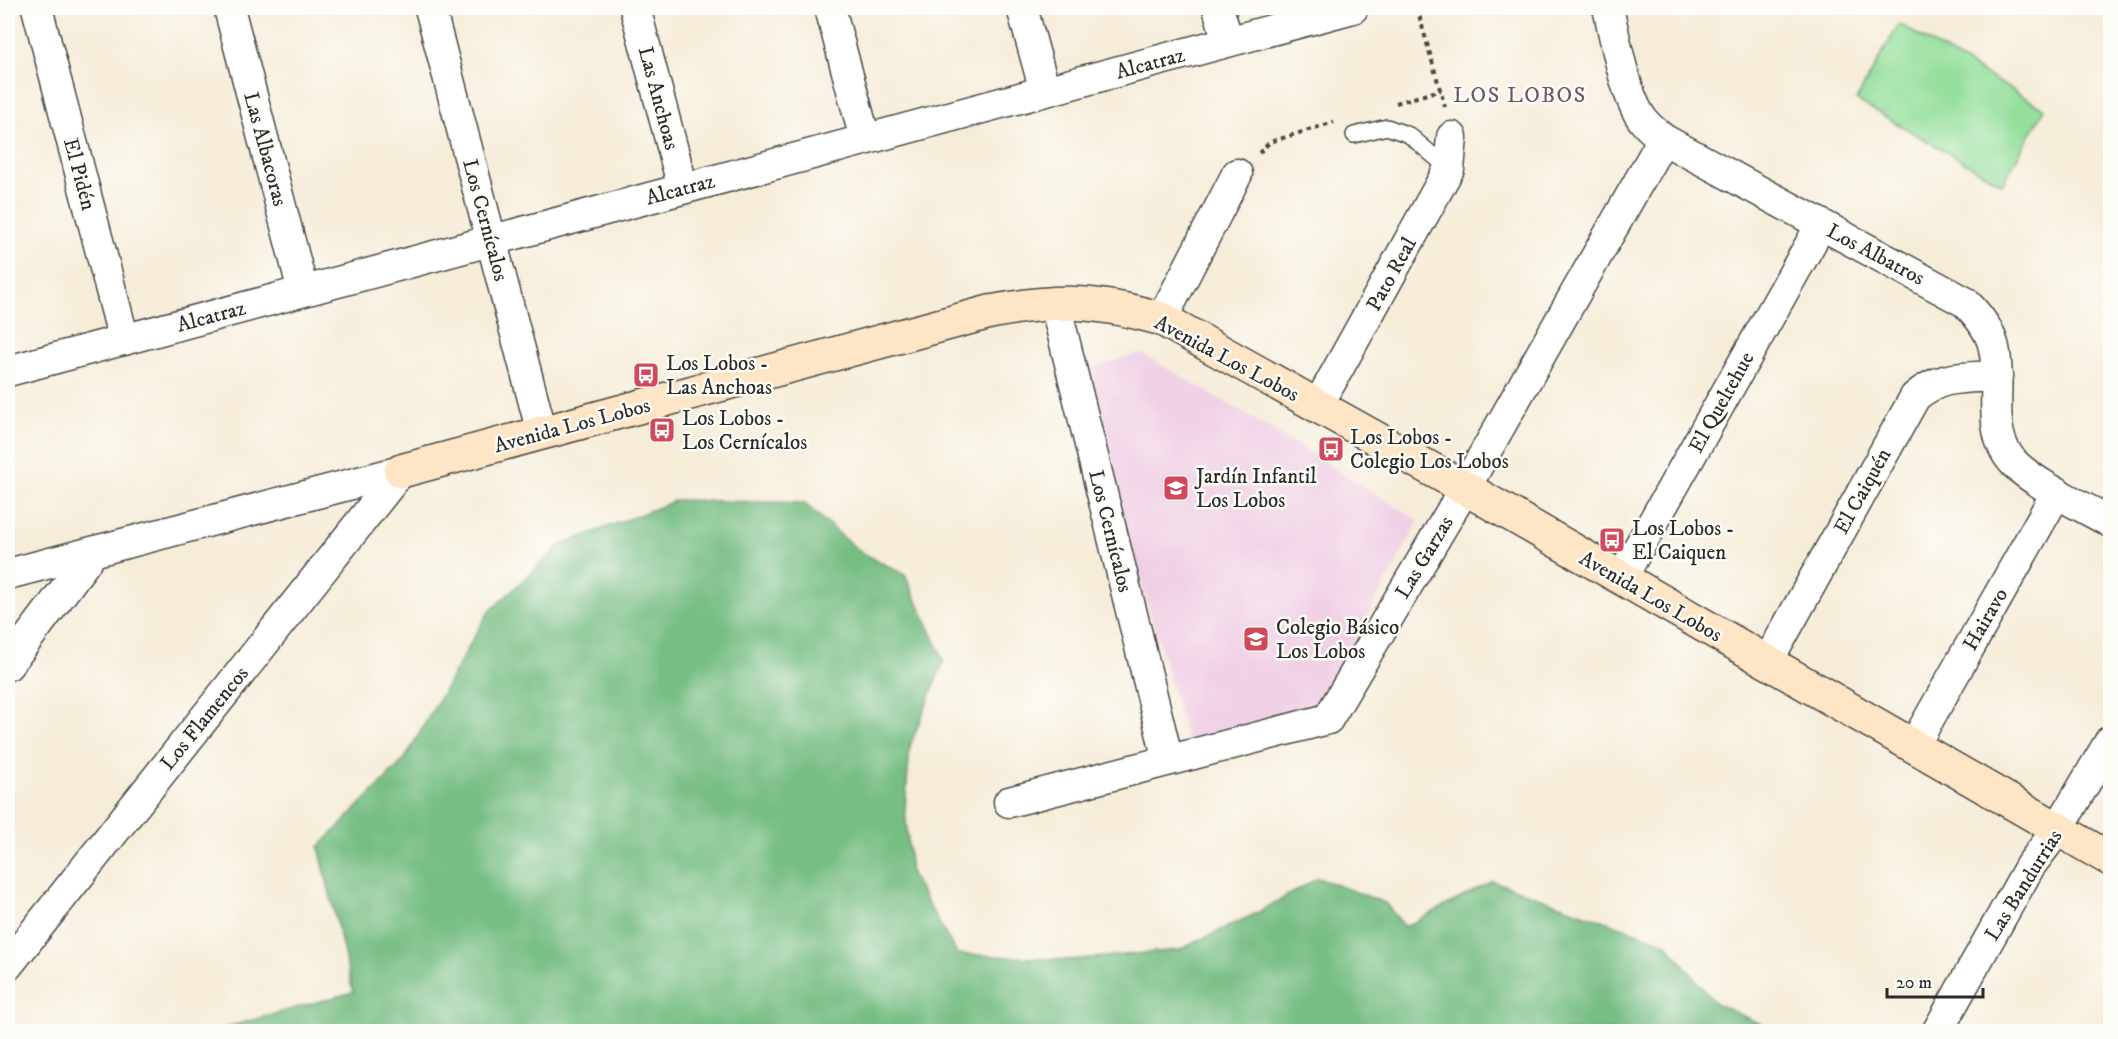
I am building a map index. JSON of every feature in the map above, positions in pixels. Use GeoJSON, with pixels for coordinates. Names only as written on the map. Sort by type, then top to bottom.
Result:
{"type":"FeatureCollection","features":[{"type":"Feature","properties":{"kind":"street","name":"El Pidén"},"geometry":{"type":"LineString","coordinates":[[37,8],[124,340]]}},
{"type":"Feature","properties":{"kind":"street","name":"Las Albacoras"},"geometry":{"type":"LineString","coordinates":[[228,8],[303,291]]}},
{"type":"Feature","properties":{"kind":"street","name":"Los Cernícalos"},"geometry":{"type":"LineString","coordinates":[[430,8],[542,433]]}},
{"type":"Feature","properties":{"kind":"street","name":"Las Anchoas"},"geometry":{"type":"LineString","coordinates":[[635,8],[683,188]]}},
{"type":"Feature","properties":{"kind":"street"},"geometry":{"type":"LineString","coordinates":[[830,8],[865,140]]}},
{"type":"Feature","properties":{"kind":"street"},"geometry":{"type":"LineString","coordinates":[[1022,8],[1045,91]]}},
{"type":"Feature","properties":{"kind":"street"},"geometry":{"type":"LineString","coordinates":[[1218,8],[1228,42]]}},
{"type":"Feature","properties":{"kind":"street","name":"Alcatraz"},"geometry":{"type":"LineString","coordinates":[[8,371],[1353,8]]}},
{"type":"Feature","properties":{"kind":"street","name":"Los Albatros"},"geometry":{"type":"LineString","coordinates":[[1608,8],[1631,97],[1642,119],[1664,138],[1965,302],[1977,313],[1986,327],[1995,352],[1998,434],[2004,450],[2015,464],[2110,522]]}},
{"type":"Feature","properties":{"kind":"street","name":"Pato Real"},"geometry":{"type":"LineString","coordinates":[[1317,407],[1449,169],[1452,137]]}},
{"type":"Feature","properties":{"kind":"street","name":"Las Garzas"},"geometry":{"type":"LineString","coordinates":[[1009,802],[1328,719],[1465,488],[1664,138]]}},
{"type":"Feature","properties":{"kind":"street"},"geometry":{"type":"LineString","coordinates":[[1162,319],[1237,174]]}},
{"type":"Feature","properties":{"kind":"street","name":"El Queltehue"},"geometry":{"type":"LineString","coordinates":[[1621,579],[1821,225]]}},
{"type":"Feature","properties":{"kind":"street","name":"Los Cernícalos"},"geometry":{"type":"LineString","coordinates":[[1055,303],[1168,760]]}},
{"type":"Feature","properties":{"kind":"street","name":"Avenida Los Lobos"},"geometry":{"type":"LineString","coordinates":[[8,574],[990,312],[1055,303],[1102,304],[1162,319],[1465,488],[2110,859]]}},
{"type":"Feature","properties":{"kind":"street","name":"El Caiquén"},"geometry":{"type":"LineString","coordinates":[[1767,663],[1915,397],[1938,381],[1996,376]]}},
{"type":"Feature","properties":{"kind":"street","name":"Los Flamencos"},"geometry":{"type":"LineString","coordinates":[[8,964],[401,471]]}},
{"type":"Feature","properties":{"kind":"street","name":"Hairavo"},"geometry":{"type":"LineString","coordinates":[[1913,747],[2058,492]]}},
{"type":"Feature","properties":{"kind":"street"},"geometry":{"type":"LineString","coordinates":[[8,665],[93,552]]}},
{"type":"Feature","properties":{"kind":"street","name":"Las Bandurrias"},"geometry":{"type":"LineString","coordinates":[[1937,1032],[2030,866],[2058,829],[2110,741]]}},
{"type":"Feature","properties":{"kind":"lane"},"geometry":{"type":"LineString","coordinates":[[1354,135],[1387,127],[1409,135],[1449,169]]}},
{"type":"Feature","properties":{"kind":"path"},"geometry":{"type":"LineString","coordinates":[[1417,8],[1452,137]]}},
{"type":"Feature","properties":{"kind":"shaded area","name":"Colegio Básico Los Lobos"},"geometry":{"type":"Polygon","coordinates":[[[1141,353],[1268,427],[1419,521],[1315,714],[1189,746],[1136,565],[1085,370],[1141,353]]]}},
{"type":"Feature","properties":{"kind":"green space"},"geometry":{"type":"Polygon","coordinates":[[[1899,24],[2045,109],[2002,184],[1856,100],[1899,24]]]}},
{"type":"Feature","properties":{"kind":"green space"},"geometry":{"type":"Polygon","coordinates":[[[677,500],[804,503],[859,551],[905,575],[944,660],[910,746],[905,809],[911,874],[957,954],[1069,960],[1179,950],[1257,913],[1318,878],[1385,903],[1405,927],[1493,881],[1666,943],[1715,1003],[1775,1031],[228,1031],[227,1027],[353,992],[319,847],[404,760],[488,613],[561,545],[677,500]]]}},
{"type":"Feature","properties":{"kind":"place","name":"Los Lobos - Las Anchoas"},"geometry":{"type":"Point","coordinates":[646,375]}},
{"type":"Feature","properties":{"kind":"place","name":"Los Lobos - Los Cernícalos"},"geometry":{"type":"Point","coordinates":[662,430]}},
{"type":"Feature","properties":{"kind":"place","name":"Los Lobos - Colegio Los Lobos"},"geometry":{"type":"Point","coordinates":[1331,449]}},
{"type":"Feature","properties":{"kind":"place","name":"Jardín Infantil Los Lobos"},"geometry":{"type":"Point","coordinates":[1176,488]}},
{"type":"Feature","properties":{"kind":"place","name":"Los Lobos - El Caiquen"},"geometry":{"type":"Point","coordinates":[1612,540]}},
{"type":"Feature","properties":{"kind":"place","name":"Colegio Básico Los Lobos"},"geometry":{"type":"Point","coordinates":[1256,639]}},
{"type":"Feature","properties":{"kind":"district","name":"LOS LOBOS"},"geometry":{"type":"Point","coordinates":[1520,94]}}]}
